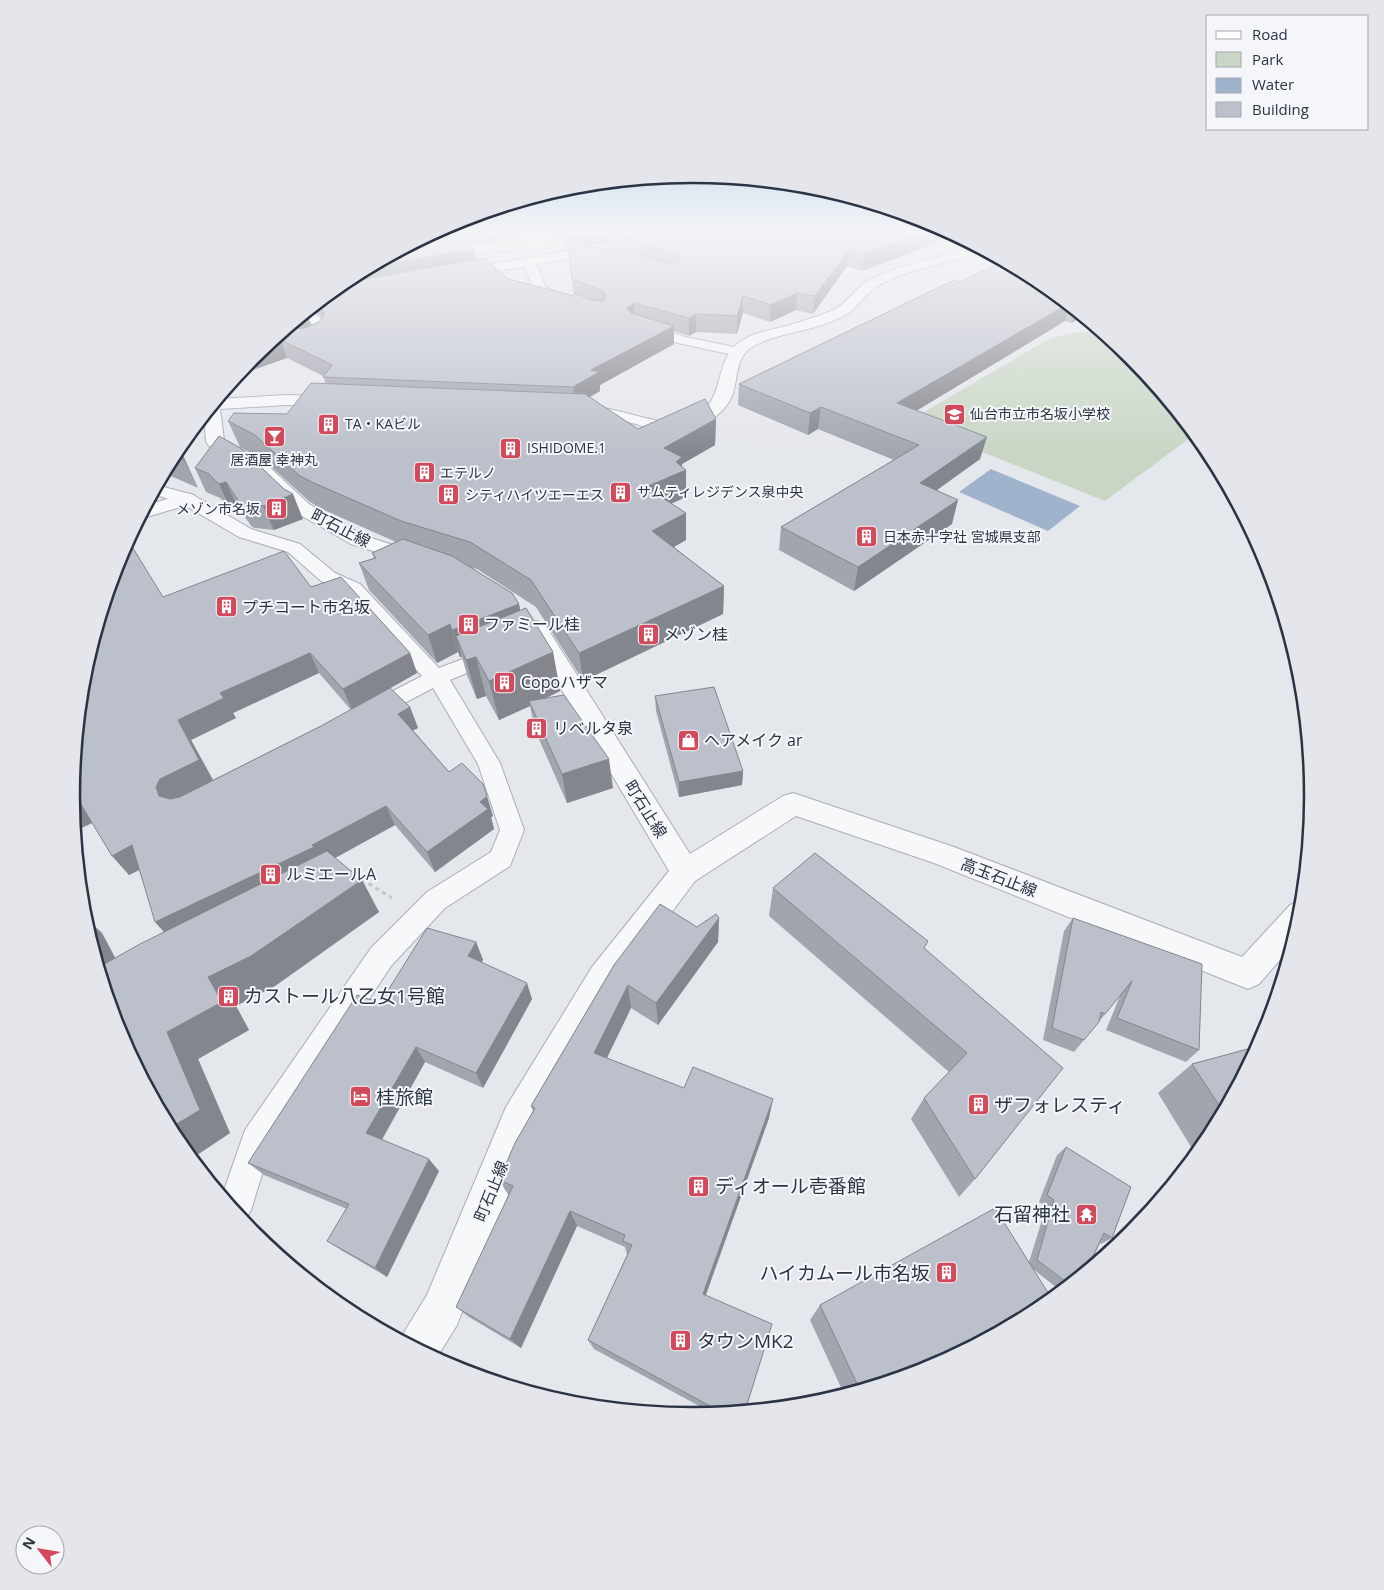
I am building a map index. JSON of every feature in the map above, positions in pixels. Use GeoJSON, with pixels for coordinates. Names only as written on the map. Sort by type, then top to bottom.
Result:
{"type":"FeatureCollection","features":[{"type":"Feature","properties":{"kind":"street"},"geometry":{"type":"LineString","coordinates":[[569,412],[607,413],[664,426],[685,426],[708,415],[723,398],[733,358],[745,345],[765,336],[814,323],[841,312],[847,306]]}},
{"type":"Feature","properties":{"kind":"street"},"geometry":{"type":"LineString","coordinates":[[221,404],[286,400],[352,402]]}},
{"type":"Feature","properties":{"kind":"street","name":"町石止線"},"geometry":{"type":"LineString","coordinates":[[212,415],[215,442],[259,466],[302,508],[358,540],[440,566]]}},
{"type":"Feature","properties":{"kind":"street"},"geometry":{"type":"LineString","coordinates":[[151,510],[187,499]]}},
{"type":"Feature","properties":{"kind":"street","name":"町石止線"},"geometry":{"type":"LineString","coordinates":[[420,1344],[442,1310],[519,1120],[604,977],[685,872],[525,641],[527,614],[520,609]]}},
{"type":"Feature","properties":{"kind":"street","name":"高玉石止線"},"geometry":{"type":"LineString","coordinates":[[685,872],[793,804],[944,855],[1248,974],[1289,928]]}},
{"type":"Feature","properties":{"kind":"lane"},"geometry":{"type":"LineString","coordinates":[[284,339],[295,342],[307,341],[322,333],[320,327],[311,316]]}},
{"type":"Feature","properties":{"kind":"lane"},"geometry":{"type":"LineString","coordinates":[[636,326],[683,340],[738,352]]}},
{"type":"Feature","properties":{"kind":"lane"},"geometry":{"type":"LineString","coordinates":[[161,491],[187,499],[245,533],[294,548],[328,577],[353,588],[442,684],[489,763],[512,830],[501,859],[436,900],[381,957],[256,1141],[236,1203]]}},
{"type":"Feature","properties":{"kind":"lane"},"geometry":{"type":"LineString","coordinates":[[349,723],[435,678],[525,641]]}},
{"type":"Feature","properties":{"kind":"path"},"geometry":{"type":"LineString","coordinates":[[354,874],[421,916]]}},
{"type":"Feature","properties":{"kind":"green space"},"geometry":{"type":"Polygon","coordinates":[[[1092,331],[1096,335],[1152,391],[1189,438],[1105,501],[907,422],[1049,339],[1070,333],[1092,331]]]}},
{"type":"Feature","properties":{"kind":"water"},"geometry":{"type":"Polygon","coordinates":[[[991,469],[1080,506],[1048,531],[959,492],[991,469]]]}},
{"type":"Feature","properties":{"kind":"building"},"geometry":{"type":"Polygon","coordinates":[[[323,306],[630,306],[627,308],[631,313],[674,326],[591,370],[599,372],[573,387],[323,377],[332,365],[282,341],[296,329],[305,328],[319,322],[324,315],[321,307],[323,306]]]}},
{"type":"Feature","properties":{"kind":"building"},"geometry":{"type":"Polygon","coordinates":[[[646,306],[740,306],[737,316],[696,314],[689,318],[646,306]]]}},
{"type":"Feature","properties":{"kind":"building"},"geometry":{"type":"Polygon","coordinates":[[[900,306],[1062,307],[897,403],[987,437],[920,483],[958,500],[858,567],[781,527],[919,445],[821,407],[810,413],[739,384],[900,306]]]}},
{"type":"Feature","properties":{"kind":"building"},"geometry":{"type":"Polygon","coordinates":[[[311,383],[585,394],[638,429],[705,399],[716,419],[664,448],[682,457],[676,462],[686,470],[646,487],[686,513],[652,531],[724,586],[579,653],[531,580],[470,542],[401,521],[300,476],[255,435],[228,421],[234,413],[287,414],[311,383]]]}},
{"type":"Feature","properties":{"kind":"building"},"geometry":{"type":"Polygon","coordinates":[[[219,436],[242,449],[284,489],[293,494],[263,506],[240,503],[226,482],[219,484],[209,474],[195,468],[219,436]]]}},
{"type":"Feature","properties":{"kind":"building"},"geometry":{"type":"Polygon","coordinates":[[[403,539],[452,556],[512,593],[519,604],[452,630],[450,624],[428,635],[359,563],[376,558],[372,553],[403,539]]]}},
{"type":"Feature","properties":{"kind":"building"},"geometry":{"type":"Polygon","coordinates":[[[133,548],[163,597],[284,551],[311,587],[341,577],[410,653],[343,689],[310,653],[220,693],[224,698],[178,720],[199,760],[160,779],[156,787],[159,796],[170,799],[180,797],[321,726],[390,688],[410,707],[398,714],[449,772],[462,763],[483,784],[487,796],[480,802],[488,809],[427,852],[386,806],[312,845],[314,847],[155,922],[132,845],[112,856],[80,803],[81,755],[85,715],[101,637],[112,598],[133,548]]]}},
{"type":"Feature","properties":{"kind":"building"},"geometry":{"type":"Polygon","coordinates":[[[526,608],[553,652],[489,681],[476,657],[466,660],[456,636],[526,608]]]}},
{"type":"Feature","properties":{"kind":"building"},"geometry":{"type":"Polygon","coordinates":[[[714,687],[743,771],[679,782],[655,696],[714,687]]]}},
{"type":"Feature","properties":{"kind":"building"},"geometry":{"type":"Polygon","coordinates":[[[564,695],[609,759],[562,774],[529,701],[564,695]]]}},
{"type":"Feature","properties":{"kind":"building"},"geometry":{"type":"Polygon","coordinates":[[[327,851],[362,880],[251,956],[208,977],[222,1002],[167,1032],[200,1110],[176,1124],[143,1066],[112,992],[104,964],[140,944],[327,851]]]}},
{"type":"Feature","properties":{"kind":"building"},"geometry":{"type":"Polygon","coordinates":[[[815,853],[928,941],[924,948],[1063,1068],[975,1179],[924,1098],[967,1053],[773,888],[815,853]]]}},
{"type":"Feature","properties":{"kind":"building"},"geometry":{"type":"Polygon","coordinates":[[[660,904],[697,927],[716,914],[719,918],[656,1003],[628,985],[594,1053],[684,1088],[693,1067],[773,1099],[703,1294],[772,1324],[747,1404],[711,1407],[588,1340],[632,1245],[623,1241],[625,1235],[570,1211],[510,1339],[456,1307],[513,1186],[499,1180],[515,1143],[535,1108],[531,1106],[614,965],[660,904]]]}},
{"type":"Feature","properties":{"kind":"building"},"geometry":{"type":"Polygon","coordinates":[[[1073,918],[1202,964],[1199,1050],[1117,1018],[1132,981],[1105,1014],[1101,1012],[1099,1022],[1084,1040],[1052,1028],[1073,918]]]}},
{"type":"Feature","properties":{"kind":"building"},"geometry":{"type":"Polygon","coordinates":[[[427,928],[476,942],[468,956],[527,983],[476,1073],[416,1047],[366,1133],[429,1159],[375,1268],[327,1241],[349,1204],[248,1163],[357,995],[380,1003],[427,928]]]}},
{"type":"Feature","properties":{"kind":"building"},"geometry":{"type":"Polygon","coordinates":[[[1248,1049],[1219,1105],[1192,1064],[1248,1049]]]}},
{"type":"Feature","properties":{"kind":"building"},"geometry":{"type":"Polygon","coordinates":[[[1066,1147],[1131,1187],[1112,1238],[1104,1233],[1092,1258],[1065,1281],[1037,1260],[1054,1200],[1047,1195],[1066,1147]]]}},
{"type":"Feature","properties":{"kind":"building","name":"ハイカムール市名坂"},"geometry":{"type":"Polygon","coordinates":[[[995,1208],[1048,1293],[998,1325],[963,1344],[889,1375],[857,1384],[820,1305],[995,1208]]]}},
{"type":"Feature","properties":{"kind":"place","name":"仙台市立市名坂小学校"},"geometry":{"type":"Point","coordinates":[954,414]}},
{"type":"Feature","properties":{"kind":"place","name":"TA・KAビル"},"geometry":{"type":"Point","coordinates":[329,424]}},
{"type":"Feature","properties":{"kind":"place","name":"居酒屋 幸神丸"},"geometry":{"type":"Point","coordinates":[274,437]}},
{"type":"Feature","properties":{"kind":"place","name":"ISHIDOME.1"},"geometry":{"type":"Point","coordinates":[511,448]}},
{"type":"Feature","properties":{"kind":"place","name":"エテルノ"},"geometry":{"type":"Point","coordinates":[424,473]}},
{"type":"Feature","properties":{"kind":"place","name":"サムティレジデンス泉中央"},"geometry":{"type":"Point","coordinates":[621,492]}},
{"type":"Feature","properties":{"kind":"place","name":"シティハイツエーエス"},"geometry":{"type":"Point","coordinates":[449,495]}},
{"type":"Feature","properties":{"kind":"place","name":"メゾン市名坂"},"geometry":{"type":"Point","coordinates":[276,509]}},
{"type":"Feature","properties":{"kind":"place","name":"日本赤十字社 宮城県支部"},"geometry":{"type":"Point","coordinates":[867,537]}},
{"type":"Feature","properties":{"kind":"place","name":"プチコート市名坂"},"geometry":{"type":"Point","coordinates":[226,607]}},
{"type":"Feature","properties":{"kind":"place","name":"ファミール桂"},"geometry":{"type":"Point","coordinates":[468,624]}},
{"type":"Feature","properties":{"kind":"place","name":"メゾン桂"},"geometry":{"type":"Point","coordinates":[648,634]}},
{"type":"Feature","properties":{"kind":"place","name":"Copoハザマ"},"geometry":{"type":"Point","coordinates":[505,682]}},
{"type":"Feature","properties":{"kind":"place","name":"リベルタ泉"},"geometry":{"type":"Point","coordinates":[537,728]}},
{"type":"Feature","properties":{"kind":"place","name":"ヘアメイク ar"},"geometry":{"type":"Point","coordinates":[688,740]}},
{"type":"Feature","properties":{"kind":"place","name":"ルミエールA"},"geometry":{"type":"Point","coordinates":[270,874]}},
{"type":"Feature","properties":{"kind":"place","name":"カストール八乙女1号館"},"geometry":{"type":"Point","coordinates":[228,996]}},
{"type":"Feature","properties":{"kind":"place","name":"桂旅館"},"geometry":{"type":"Point","coordinates":[360,1097]}},
{"type":"Feature","properties":{"kind":"place","name":"ザフォレスティ"},"geometry":{"type":"Point","coordinates":[978,1105]}},
{"type":"Feature","properties":{"kind":"place","name":"ディオール壱番館"},"geometry":{"type":"Point","coordinates":[699,1186]}},
{"type":"Feature","properties":{"kind":"place","name":"石留神社"},"geometry":{"type":"Point","coordinates":[1086,1214]}},
{"type":"Feature","properties":{"kind":"place","name":"ハイカムール市名坂"},"geometry":{"type":"Point","coordinates":[946,1273]}},
{"type":"Feature","properties":{"kind":"place","name":"タウンMK2"},"geometry":{"type":"Point","coordinates":[681,1341]}}]}
